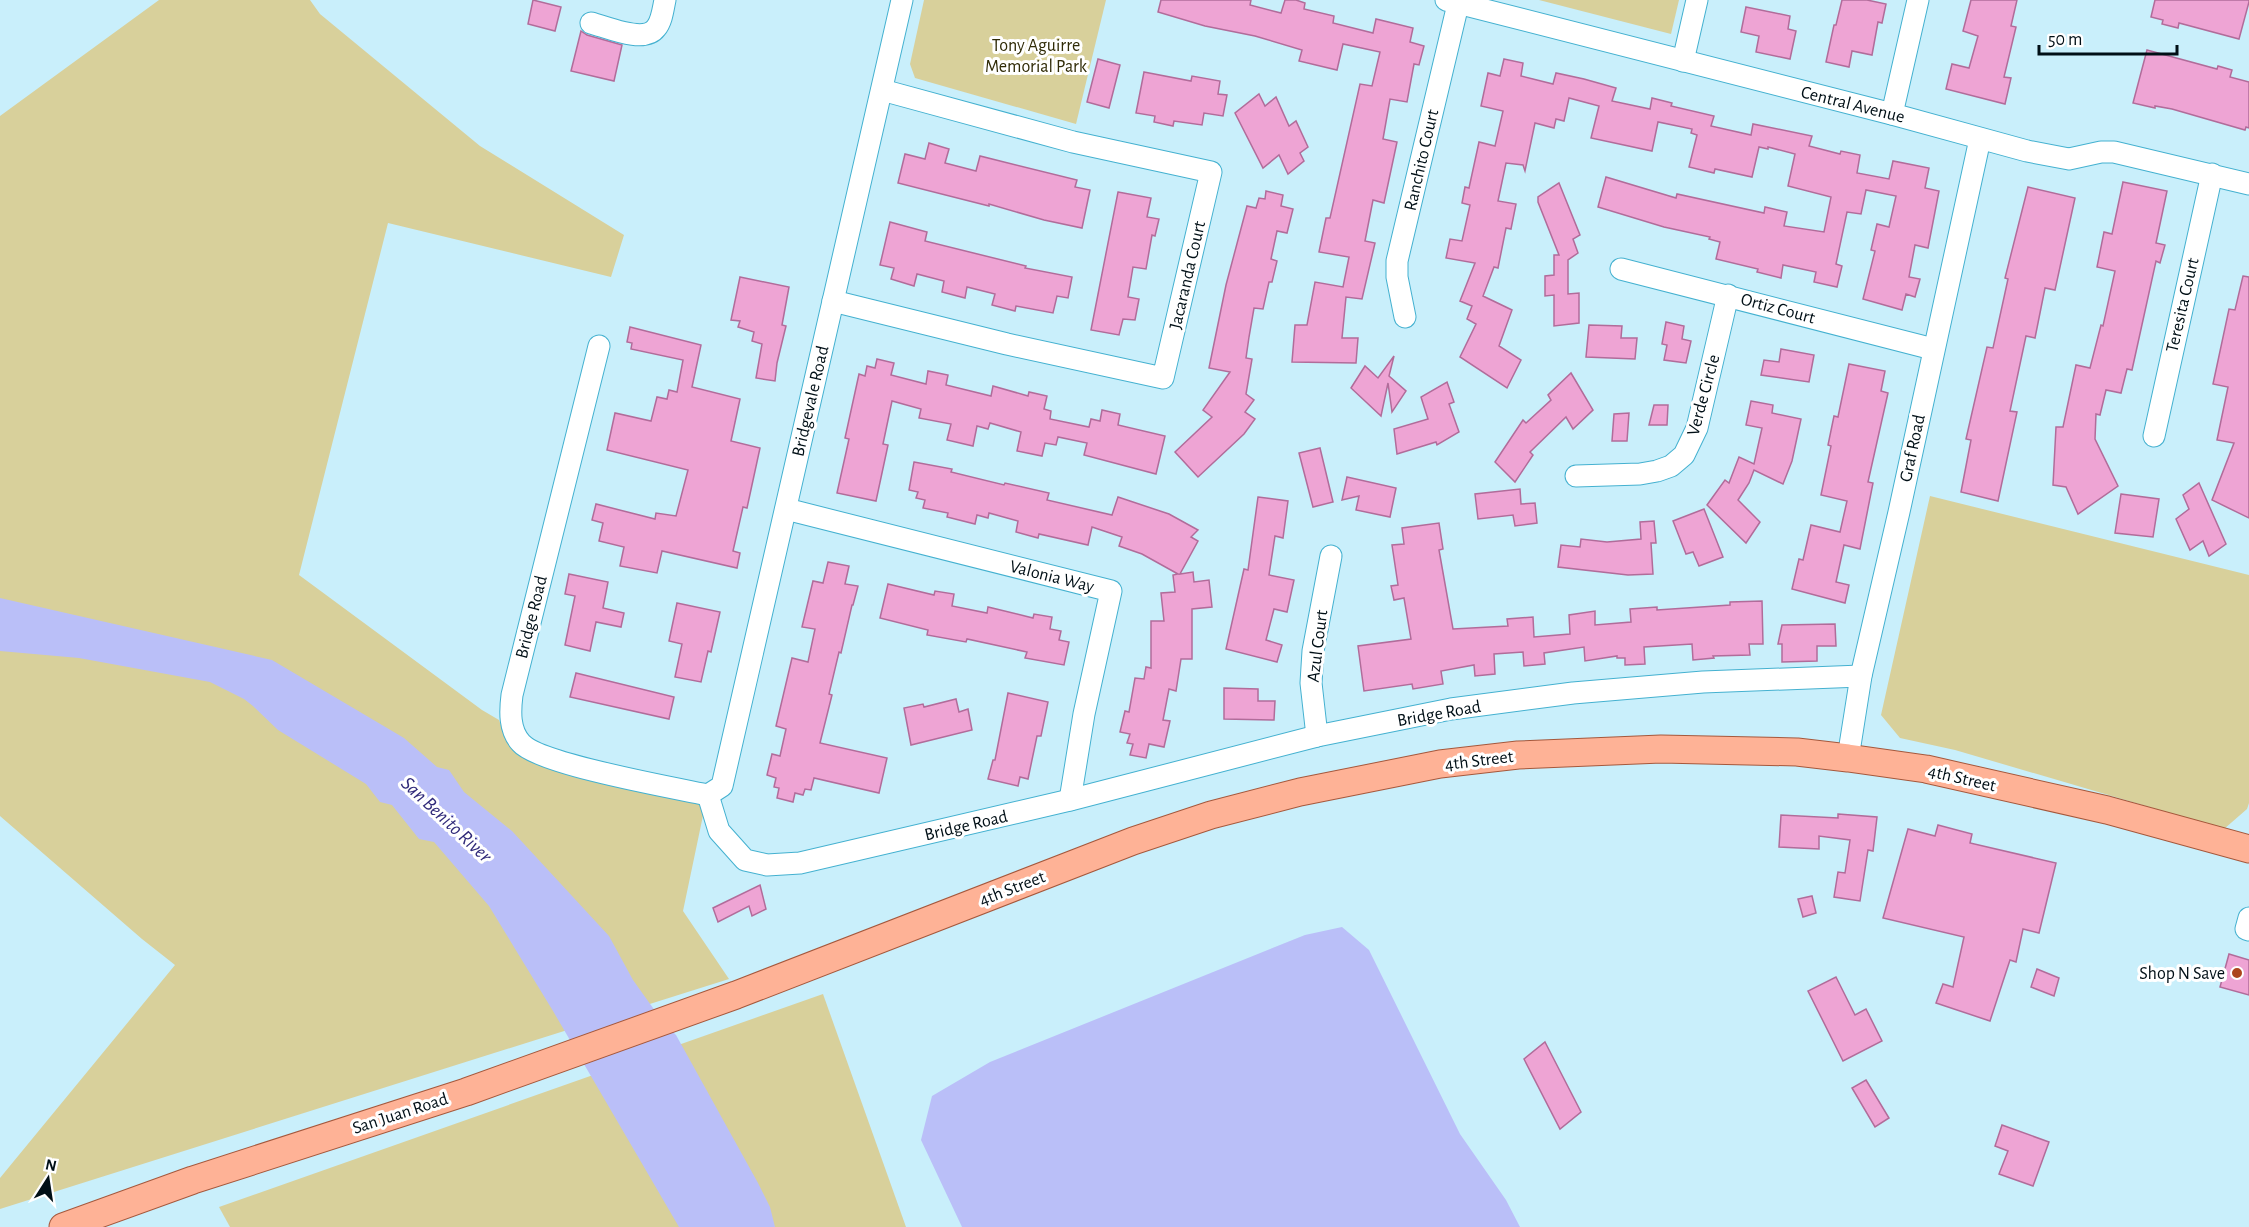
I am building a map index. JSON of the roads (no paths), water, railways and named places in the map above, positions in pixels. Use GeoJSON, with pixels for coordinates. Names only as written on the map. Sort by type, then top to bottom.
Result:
{"type":"FeatureCollection","features":[{"type":"Feature","properties":{"kind":"main road","name":"4th Street"},"geometry":{"type":"LineString","coordinates":[[736,995],[1133,841],[1211,815],[1300,792],[1440,764],[1518,755],[1661,748],[1797,752],[1899,764],[2107,810],[2249,847]]}},
{"type":"Feature","properties":{"kind":"main road","name":"San Juan Road"},"geometry":{"type":"LineString","coordinates":[[63,1227],[193,1180],[466,1092],[736,995]]}},
{"type":"Feature","properties":{"kind":"street"},"geometry":{"type":"LineString","coordinates":[[591,23],[633,35],[650,33],[656,28],[665,0]]}},
{"type":"Feature","properties":{"kind":"street","name":"Bridgevale Road"},"geometry":{"type":"LineString","coordinates":[[708,795],[722,786],[902,0]]}},
{"type":"Feature","properties":{"kind":"street"},"geometry":{"type":"LineString","coordinates":[[1683,61],[1697,0]]}},
{"type":"Feature","properties":{"kind":"street"},"geometry":{"type":"LineString","coordinates":[[1892,114],[1918,0]]}},
{"type":"Feature","properties":{"kind":"street","name":"Central Avenue"},"geometry":{"type":"LineString","coordinates":[[1454,1],[1892,114],[1980,139],[2061,158],[2070,159],[2101,152],[2114,152],[2249,184]]}},
{"type":"Feature","properties":{"kind":"street","name":"Ranchito Court"},"geometry":{"type":"LineString","coordinates":[[1405,317],[1396,277],[1397,261],[1454,1]]}},
{"type":"Feature","properties":{"kind":"street","name":"Jacaranda Court"},"geometry":{"type":"LineString","coordinates":[[833,301],[1007,344],[1163,378],[1206,195],[1211,172],[1073,142],[882,90]]}},
{"type":"Feature","properties":{"kind":"street","name":"Graf Road"},"geometry":{"type":"LineString","coordinates":[[1848,758],[1861,676],[1980,139]]}},
{"type":"Feature","properties":{"kind":"street","name":"Teresita Court"},"geometry":{"type":"LineString","coordinates":[[2154,436],[2212,174]]}},
{"type":"Feature","properties":{"kind":"street","name":"Ortiz Court"},"geometry":{"type":"LineString","coordinates":[[1621,269],[1933,349]]}},
{"type":"Feature","properties":{"kind":"street","name":"Verde Circle"},"geometry":{"type":"LineString","coordinates":[[1576,476],[1640,474],[1657,471],[1671,466],[1684,455],[1696,428],[1728,295]]}},
{"type":"Feature","properties":{"kind":"street","name":"Bridge Road"},"geometry":{"type":"LineString","coordinates":[[599,346],[512,695],[510,709],[512,727],[521,743],[538,754],[602,772],[708,795],[719,831],[744,860],[766,865],[800,863],[1070,800],[1317,736],[1451,709],[1573,693],[1703,682],[1861,676]]}},
{"type":"Feature","properties":{"kind":"street","name":"Valonia Way"},"geometry":{"type":"LineString","coordinates":[[786,509],[1111,591],[1084,714],[1070,800]]}},
{"type":"Feature","properties":{"kind":"street","name":"Azul Court"},"geometry":{"type":"LineString","coordinates":[[1317,736],[1311,683],[1313,651],[1331,556]]}},
{"type":"Feature","properties":{"kind":"street"},"geometry":{"type":"LineString","coordinates":[[2249,918],[2246,929],[2249,930]]}},
{"type":"Feature","properties":{"kind":"water","name":"San Benito River"},"geometry":{"type":"Polygon","coordinates":[[[0,598],[272,660],[404,738],[437,767],[449,770],[464,792],[512,831],[609,936],[633,980],[663,1022],[676,1035],[758,1183],[770,1207],[775,1227],[679,1227],[489,906],[434,842],[419,839],[392,805],[380,802],[366,784],[278,730],[244,699],[210,682],[79,658],[0,651],[0,598]]]}},
{"type":"Feature","properties":{"kind":"water"},"geometry":{"type":"Polygon","coordinates":[[[1342,927],[1369,950],[1460,1134],[1506,1200],[1520,1227],[962,1227],[921,1140],[932,1096],[990,1062],[1305,935],[1342,927]]]}},
{"type":"Feature","properties":{"kind":"place","name":"Shop N Save"},"geometry":{"type":"Point","coordinates":[2237,973]}},
{"type":"Feature","properties":{"kind":"park label","name":"Tony Aguirre Memorial Park"},"geometry":{"type":"Point","coordinates":[1036,55]}}]}
